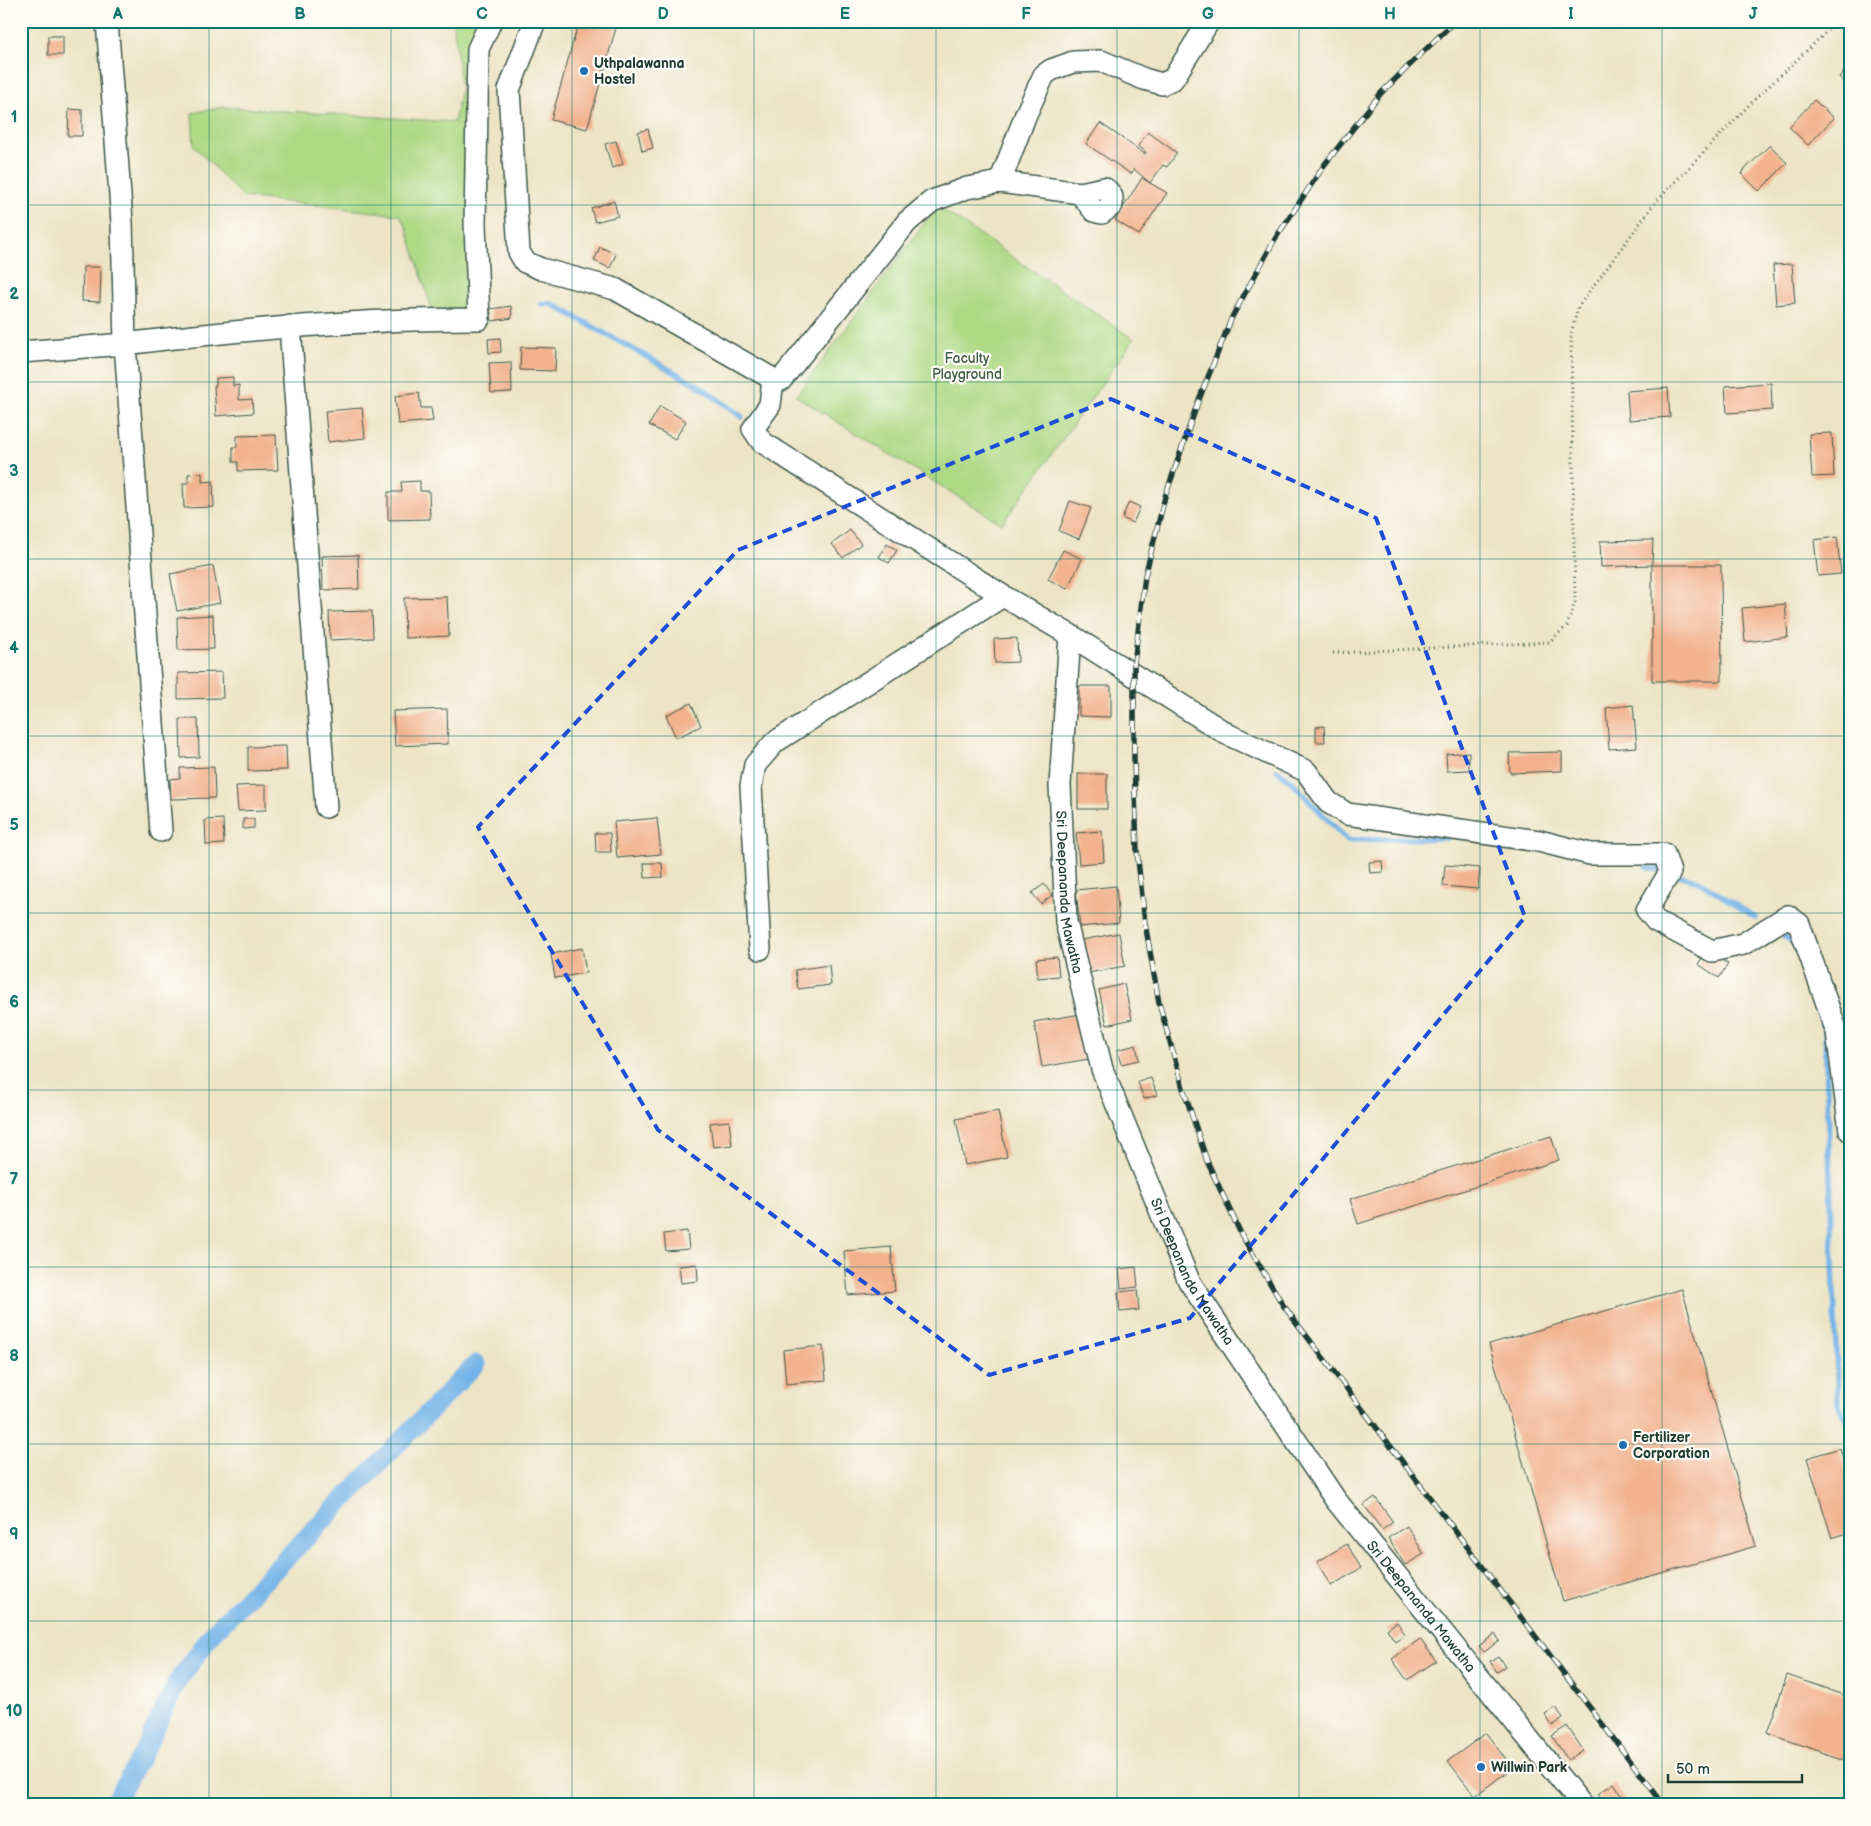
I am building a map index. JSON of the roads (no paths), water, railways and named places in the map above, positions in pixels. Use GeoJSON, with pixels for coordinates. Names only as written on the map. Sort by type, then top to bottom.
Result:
{"type":"FeatureCollection","features":[{"type":"Feature","properties":{"kind":"street"},"geometry":{"type":"LineString","coordinates":[[107,21],[122,222],[125,344],[161,831]]}},
{"type":"Feature","properties":{"kind":"street"},"geometry":{"type":"LineString","coordinates":[[21,352],[125,344],[290,326],[435,319],[479,319],[475,225],[478,49],[491,21]]}},
{"type":"Feature","properties":{"kind":"street"},"geometry":{"type":"LineString","coordinates":[[535,21],[509,90],[519,252],[525,262],[541,269],[615,289],[773,379],[781,380],[907,222],[932,202],[967,188],[1000,182],[1080,193]]}},
{"type":"Feature","properties":{"kind":"street"},"geometry":{"type":"LineString","coordinates":[[1000,182],[1026,114],[1044,75],[1073,62],[1101,61],[1144,79],[1162,84],[1173,79],[1209,21]]}},
{"type":"Feature","properties":{"kind":"street"},"geometry":{"type":"LineString","coordinates":[[290,326],[326,807]]}},
{"type":"Feature","properties":{"kind":"street"},"geometry":{"type":"LineString","coordinates":[[773,379],[770,405],[753,430],[762,442],[1003,596],[1227,734],[1306,771],[1328,802],[1347,814],[1539,840],[1590,854],[1664,854],[1667,878],[1647,910],[1656,921],[1712,951],[1743,944],[1788,916],[1799,924],[1837,1032],[1850,1132]]}},
{"type":"Feature","properties":{"kind":"street"},"geometry":{"type":"LineString","coordinates":[[760,949],[750,786],[755,765],[775,742],[1003,596]]}},
{"type":"Feature","properties":{"kind":"street","name":"Sri Deepananda Mawatha"},"geometry":{"type":"LineString","coordinates":[[1070,636],[1060,785],[1066,922],[1102,1069],[1189,1281],[1335,1499],[1582,1805]]}},
{"type":"Feature","properties":{"kind":"waterway"},"geometry":{"type":"LineString","coordinates":[[542,304],[552,304],[701,387],[742,417]]}},
{"type":"Feature","properties":{"kind":"waterway"},"geometry":{"type":"LineString","coordinates":[[1277,770],[1292,782],[1347,840],[1447,838]]}},
{"type":"Feature","properties":{"kind":"waterway"},"geometry":{"type":"LineString","coordinates":[[1647,867],[1665,871]]}},
{"type":"Feature","properties":{"kind":"waterway"},"geometry":{"type":"LineString","coordinates":[[1674,874],[1699,881],[1756,918]]}},
{"type":"Feature","properties":{"kind":"waterway"},"geometry":{"type":"LineString","coordinates":[[1784,937],[1797,945],[1798,950]]}},
{"type":"Feature","properties":{"kind":"waterway"},"geometry":{"type":"LineString","coordinates":[[1816,1004],[1825,1032],[1838,1404],[1850,1428]]}},
{"type":"Feature","properties":{"kind":"waterway"},"geometry":{"type":"LineString","coordinates":[[113,1805],[148,1744],[177,1682],[213,1633],[476,1364]]}},
{"type":"Feature","properties":{"kind":"railway"},"geometry":{"type":"LineString","coordinates":[[1455,21],[1381,93],[1325,164],[1275,239],[1232,317],[1198,402],[1165,497],[1145,576],[1134,663],[1134,762],[1137,851],[1145,923],[1159,1003],[1183,1088],[1207,1161],[1241,1234],[1283,1305],[1664,1805]]}},
{"type":"Feature","properties":{"kind":"place","name":"Uthpalawanna Hostel"},"geometry":{"type":"Point","coordinates":[584,71]}},
{"type":"Feature","properties":{"kind":"place","name":"Fertilizer Corporation"},"geometry":{"type":"Point","coordinates":[1623,1445]}},
{"type":"Feature","properties":{"kind":"place","name":"Willwin Park"},"geometry":{"type":"Point","coordinates":[1481,1767]}},
{"type":"Feature","properties":{"kind":"park label","name":"Faculty Playground"},"geometry":{"type":"Point","coordinates":[967,366]}}]}
